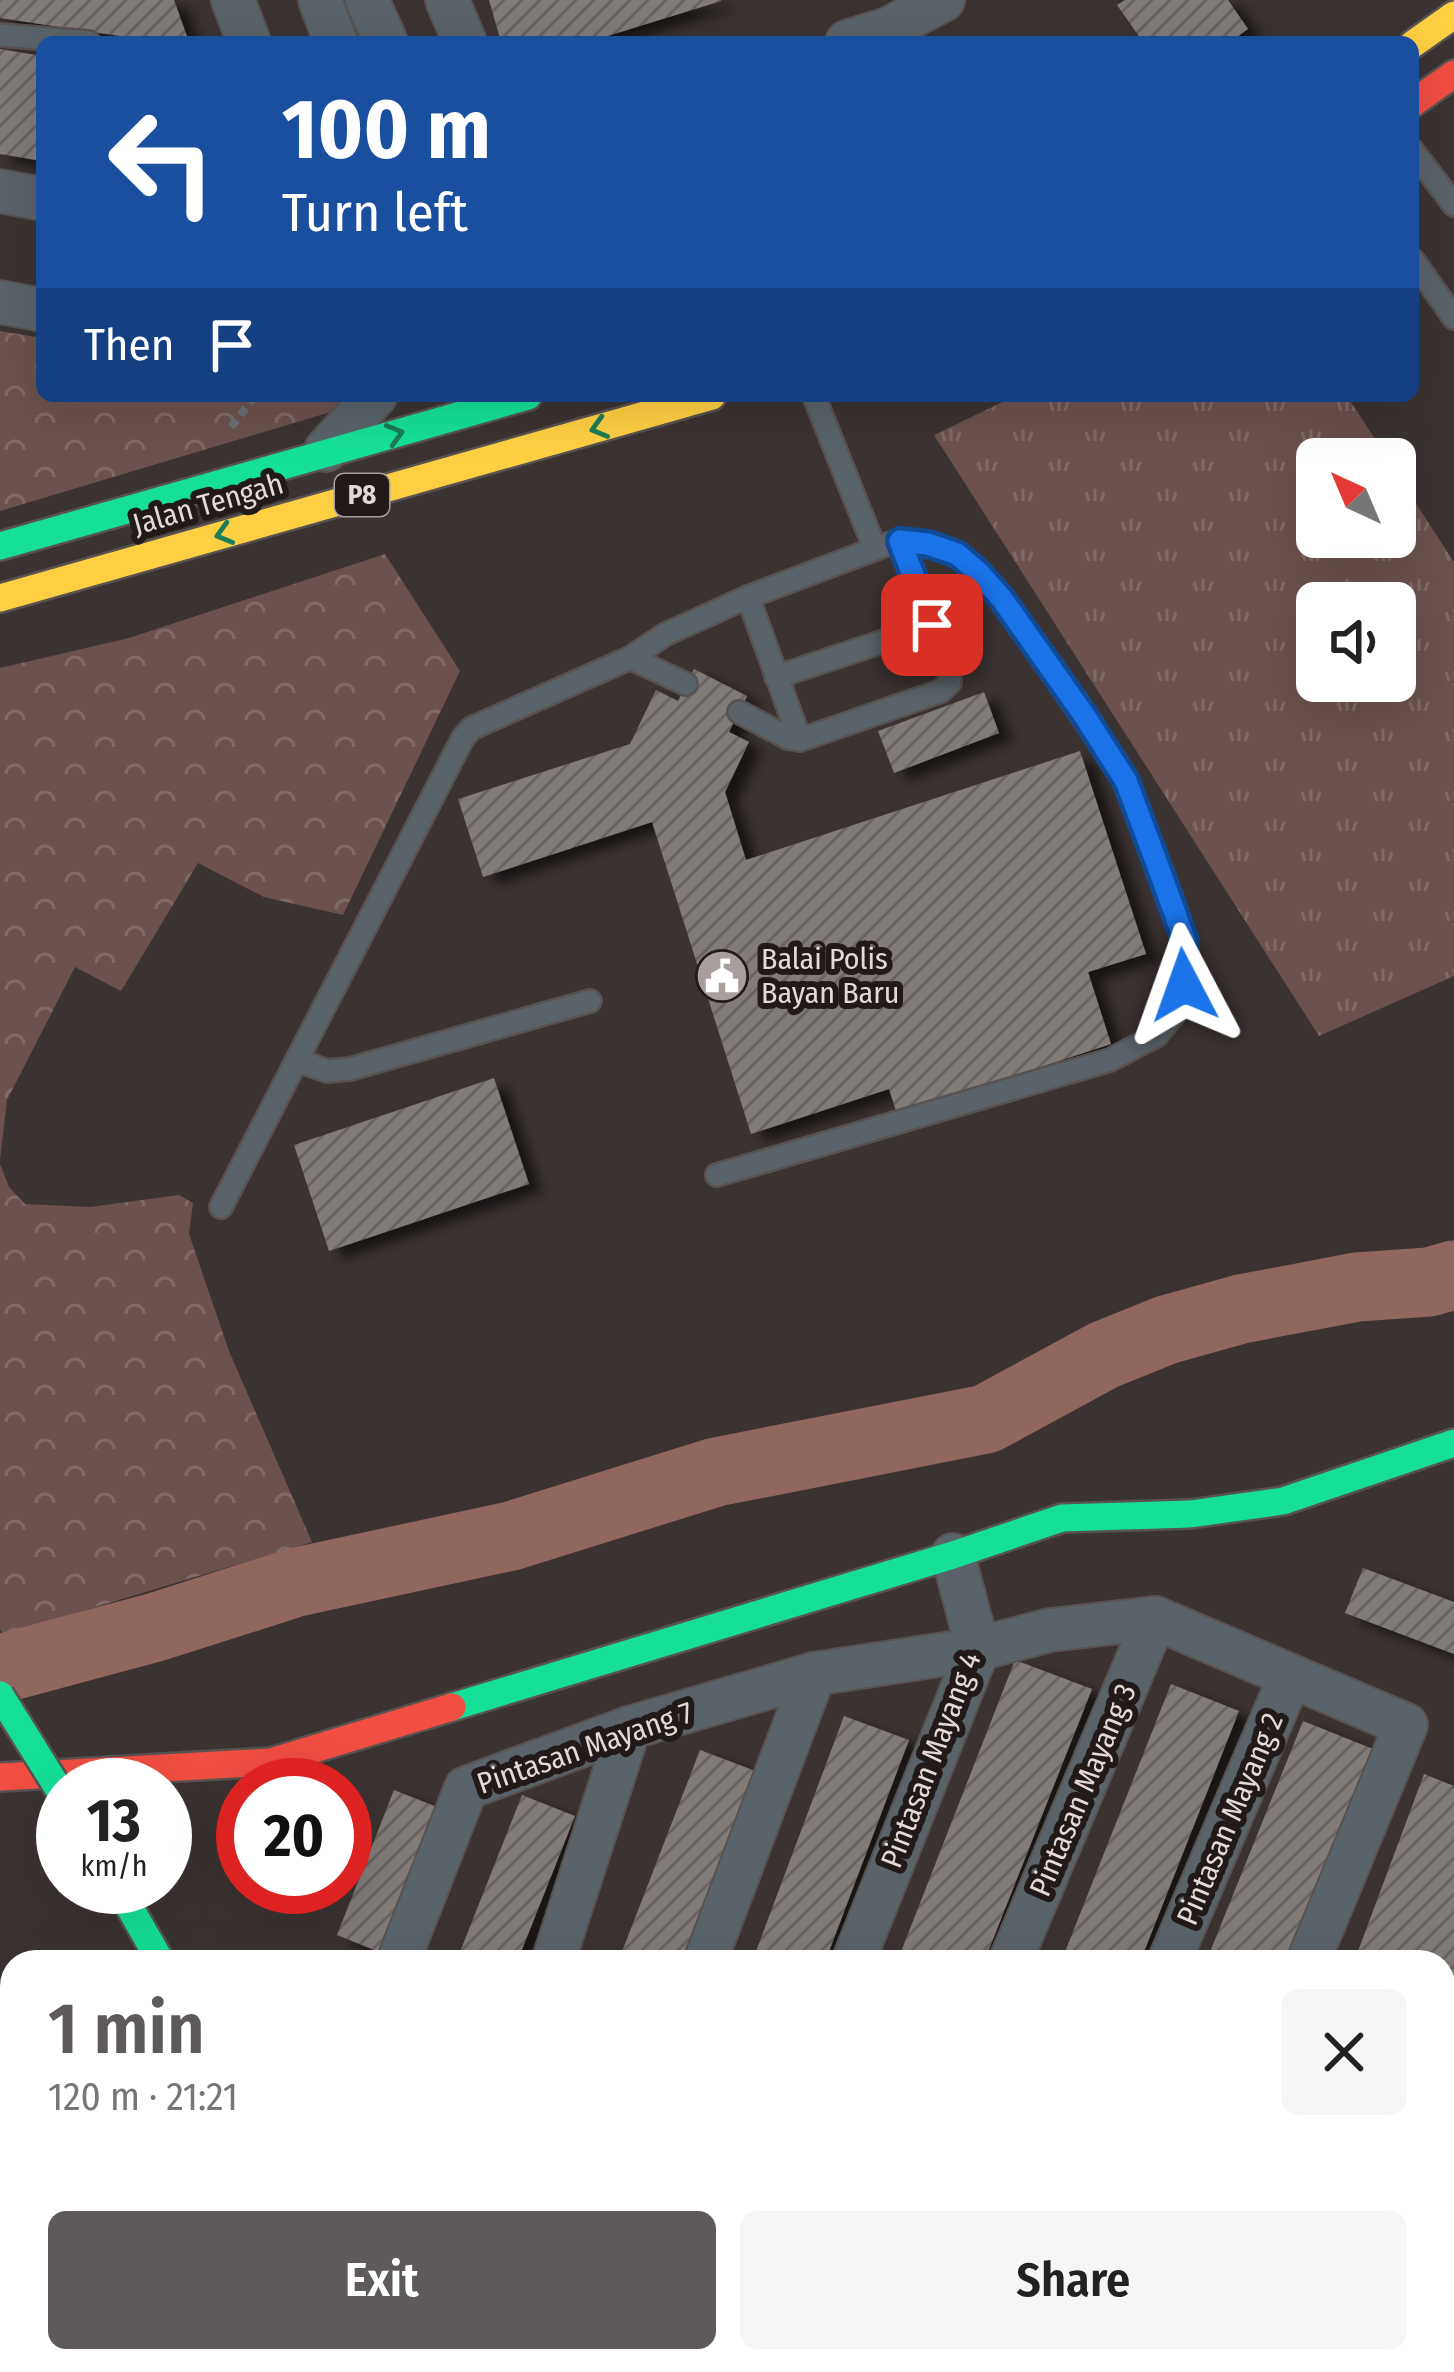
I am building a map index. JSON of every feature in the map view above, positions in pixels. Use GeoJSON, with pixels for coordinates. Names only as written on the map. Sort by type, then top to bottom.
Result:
{"type":"FeatureCollection","features":[{"type":"Feature","properties":{"kind":"main road"},"geometry":{"type":"LineString","coordinates":[[1419,40],[1454,15]]}},
{"type":"Feature","properties":{"kind":"main road"},"geometry":{"type":"LineString","coordinates":[[1419,99],[1454,74]]}},
{"type":"Feature","properties":{"kind":"main road","name":"Jalan Tengah"},"geometry":{"type":"LineString","coordinates":[[0,546],[507,402]]}},
{"type":"Feature","properties":{"kind":"main road","name":"Jalan Tengah"},"geometry":{"type":"LineString","coordinates":[[0,598],[691,402]]}},
{"type":"Feature","properties":{"kind":"main road"},"geometry":{"type":"LineString","coordinates":[[0,1777],[272,1762],[1062,1518],[1234,1511],[1282,1501],[1454,1443]]}},
{"type":"Feature","properties":{"kind":"main road"},"geometry":{"type":"LineString","coordinates":[[0,1695],[39,1758]]}},
{"type":"Feature","properties":{"kind":"main road"},"geometry":{"type":"LineString","coordinates":[[133,1914],[154,1950]]}},
{"type":"Feature","properties":{"kind":"street"},"geometry":{"type":"LineString","coordinates":[[233,0],[247,36]]}},
{"type":"Feature","properties":{"kind":"street"},"geometry":{"type":"LineString","coordinates":[[320,0],[334,36]]}},
{"type":"Feature","properties":{"kind":"street"},"geometry":{"type":"LineString","coordinates":[[343,0],[356,36]]}},
{"type":"Feature","properties":{"kind":"street"},"geometry":{"type":"LineString","coordinates":[[368,0],[383,36]]}},
{"type":"Feature","properties":{"kind":"street"},"geometry":{"type":"LineString","coordinates":[[447,0],[462,36]]}},
{"type":"Feature","properties":{"kind":"street"},"geometry":{"type":"LineString","coordinates":[[865,36],[943,0]]}},
{"type":"Feature","properties":{"kind":"street"},"geometry":{"type":"LineString","coordinates":[[0,191],[36,198]]}},
{"type":"Feature","properties":{"kind":"street"},"geometry":{"type":"LineString","coordinates":[[0,302],[36,309]]}},
{"type":"Feature","properties":{"kind":"street"},"geometry":{"type":"LineString","coordinates":[[321,455],[370,402]]}},
{"type":"Feature","properties":{"kind":"street","name":"Pintasan Mayang 4"},"geometry":{"type":"LineString","coordinates":[[858,1950],[978,1649],[953,1555]]}},
{"type":"Feature","properties":{"kind":"street"},"geometry":{"type":"LineString","coordinates":[[1155,1618],[1406,1724],[1314,1950]]}},
{"type":"Feature","properties":{"kind":"street","name":"Pintasan Mayang 7"},"geometry":{"type":"LineString","coordinates":[[403,1950],[466,1788],[629,1728],[814,1674],[978,1649],[1050,1630],[1155,1618]]}},
{"type":"Feature","properties":{"kind":"street","name":"Pintasan Mayang 3"},"geometry":{"type":"LineString","coordinates":[[1015,1950],[1155,1618]]}},
{"type":"Feature","properties":{"kind":"street"},"geometry":{"type":"LineString","coordinates":[[710,1950],[814,1674]]}},
{"type":"Feature","properties":{"kind":"street","name":"Pintasan Mayang 2"},"geometry":{"type":"LineString","coordinates":[[1174,1950],[1291,1677]]}},
{"type":"Feature","properties":{"kind":"street"},"geometry":{"type":"LineString","coordinates":[[557,1950],[629,1728]]}},
{"type":"Feature","properties":{"kind":"lane"},"geometry":{"type":"LineString","coordinates":[[0,35],[36,38]]}},
{"type":"Feature","properties":{"kind":"lane"},"geometry":{"type":"LineString","coordinates":[[1419,159],[1454,205]]}},
{"type":"Feature","properties":{"kind":"lane"},"geometry":{"type":"LineString","coordinates":[[1419,268],[1454,318]]}},
{"type":"Feature","properties":{"kind":"lane"},"geometry":{"type":"LineString","coordinates":[[816,402],[875,549]]}},
{"type":"Feature","properties":{"kind":"lane"},"geometry":{"type":"LineString","coordinates":[[739,712],[800,740],[941,691],[950,682],[900,541]]}},
{"type":"Feature","properties":{"kind":"lane"},"geometry":{"type":"LineString","coordinates":[[221,1207],[463,738],[483,721],[630,658],[666,634],[875,549],[900,541],[957,554],[1002,599],[1126,781],[1185,941],[1184,985],[1176,1012],[1156,1036],[1110,1060],[718,1175]]}},
{"type":"Feature","properties":{"kind":"lane"},"geometry":{"type":"LineString","coordinates":[[748,597],[800,740]]}},
{"type":"Feature","properties":{"kind":"lane"},"geometry":{"type":"LineString","coordinates":[[776,676],[932,625]]}},
{"type":"Feature","properties":{"kind":"lane"},"geometry":{"type":"LineString","coordinates":[[630,658],[686,684]]}},
{"type":"Feature","properties":{"kind":"lane"},"geometry":{"type":"LineString","coordinates":[[299,1061],[327,1071],[350,1069],[590,1001]]}},
{"type":"Feature","properties":{"kind":"green space"},"geometry":{"type":"Polygon","coordinates":[[[0,331],[36,337],[36,402],[348,402],[344,408],[0,511],[0,331]]]}},
{"type":"Feature","properties":{"kind":"green space"},"geometry":{"type":"Polygon","coordinates":[[[1003,402],[1351,402],[1374,438],[1296,438],[1296,558],[1416,558],[1416,503],[1454,562],[1454,976],[1319,1036],[934,435],[1003,402]]]}},
{"type":"Feature","properties":{"kind":"green space"},"geometry":{"type":"Polygon","coordinates":[[[385,554],[460,671],[343,915],[264,897],[198,863],[121,991],[75,967],[7,1100],[0,1160],[0,668],[129,638],[385,554]]]}},
{"type":"Feature","properties":{"kind":"green space"},"geometry":{"type":"Polygon","coordinates":[[[0,1164],[9,1187],[25,1204],[90,1207],[179,1195],[193,1203],[189,1234],[229,1351],[312,1542],[3,1635],[0,1164]]]}},
{"type":"Feature","properties":{"kind":"building"},"geometry":{"type":"Polygon","coordinates":[[[0,0],[174,0],[187,36],[120,36],[0,18],[0,0]]]}},
{"type":"Feature","properties":{"kind":"building"},"geometry":{"type":"Polygon","coordinates":[[[489,0],[721,0],[607,36],[499,36],[489,0]]]}},
{"type":"Feature","properties":{"kind":"building"},"geometry":{"type":"Polygon","coordinates":[[[1125,0],[1228,0],[1248,29],[1238,36],[1139,36],[1117,5],[1125,0]]]}},
{"type":"Feature","properties":{"kind":"building"},"geometry":{"type":"Polygon","coordinates":[[[0,49],[36,55],[36,160],[0,154],[0,49]]]}},
{"type":"Feature","properties":{"kind":"building"},"geometry":{"type":"Polygon","coordinates":[[[694,669],[747,696],[729,732],[749,742],[725,792],[746,860],[1080,751],[1146,954],[1088,972],[1111,1044],[897,1114],[889,1089],[751,1134],[652,822],[483,877],[458,799],[630,744],[656,690],[678,701],[694,669]]]}},
{"type":"Feature","properties":{"kind":"building"},"geometry":{"type":"Polygon","coordinates":[[[984,692],[999,733],[894,773],[878,731],[984,692]]]}},
{"type":"Feature","properties":{"kind":"building"},"geometry":{"type":"Polygon","coordinates":[[[494,1078],[529,1184],[329,1251],[294,1145],[494,1078]]]}},
{"type":"Feature","properties":{"kind":"building"},"geometry":{"type":"Polygon","coordinates":[[[1363,1568],[1454,1602],[1454,1654],[1345,1613],[1363,1568]]]}},
{"type":"Feature","properties":{"kind":"building"},"geometry":{"type":"Polygon","coordinates":[[[1015,1660],[1092,1689],[989,1950],[902,1950],[1015,1660]]]}},
{"type":"Feature","properties":{"kind":"building"},"geometry":{"type":"Polygon","coordinates":[[[1171,1684],[1239,1711],[1145,1950],[1066,1950],[1171,1684]]]}},
{"type":"Feature","properties":{"kind":"building"},"geometry":{"type":"Polygon","coordinates":[[[844,1716],[909,1740],[830,1950],[756,1950],[844,1716]]]}},
{"type":"Feature","properties":{"kind":"building"},"geometry":{"type":"Polygon","coordinates":[[[1303,1721],[1373,1749],[1292,1950],[1211,1950],[1303,1721]]]}},
{"type":"Feature","properties":{"kind":"building"},"geometry":{"type":"Polygon","coordinates":[[[700,1750],[758,1772],[689,1950],[623,1950],[700,1750]]]}},
{"type":"Feature","properties":{"kind":"building"},"geometry":{"type":"Polygon","coordinates":[[[1424,1774],[1454,1786],[1454,1950],[1358,1950],[1424,1774]]]}},
{"type":"Feature","properties":{"kind":"building"},"geometry":{"type":"Polygon","coordinates":[[[394,1790],[442,1809],[386,1950],[337,1935],[345,1914],[372,1914],[372,1846],[394,1790]]]}},
{"type":"Feature","properties":{"kind":"building"},"geometry":{"type":"Polygon","coordinates":[[[522,1795],[575,1816],[522,1950],[461,1950],[522,1795]]]}},
{"type":"Feature","properties":{"kind":"waterway"},"geometry":{"type":"LineString","coordinates":[[0,1669],[297,1582],[511,1536],[716,1472],[986,1419],[1104,1355],[1166,1330],[1241,1309],[1454,1275]]}},
{"type":"Feature","properties":{"kind":"traffic: fast"},"geometry":{"type":"LineString","coordinates":[[0,546],[507,402]]}},
{"type":"Feature","properties":{"kind":"traffic: fast"},"geometry":{"type":"LineString","coordinates":[[452,1707],[1062,1518],[1190,1514],[1283,1501],[1454,1443]]}},
{"type":"Feature","properties":{"kind":"traffic: fast"},"geometry":{"type":"LineString","coordinates":[[0,1695],[39,1758]]}},
{"type":"Feature","properties":{"kind":"traffic: fast"},"geometry":{"type":"LineString","coordinates":[[133,1914],[154,1950]]}},
{"type":"Feature","properties":{"kind":"traffic: slow"},"geometry":{"type":"LineString","coordinates":[[1419,40],[1454,15]]}},
{"type":"Feature","properties":{"kind":"traffic: slow"},"geometry":{"type":"LineString","coordinates":[[0,598],[691,402]]}},
{"type":"Feature","properties":{"kind":"traffic: jam"},"geometry":{"type":"LineString","coordinates":[[1419,99],[1454,74]]}},
{"type":"Feature","properties":{"kind":"traffic: jam"},"geometry":{"type":"LineString","coordinates":[[0,1777],[271,1762],[452,1707]]}},
{"type":"Feature","properties":{"kind":"place","name":"Balai Polis Bayan Baru"},"geometry":{"type":"Point","coordinates":[722,976]}},
{"type":"Feature","properties":{"kind":"route"},"geometry":{"type":"LineString","coordinates":[[932,625],[900,541],[957,554],[978,572],[1084,715],[1126,781],[1156,861],[1185,941],[1184,985]]}}]}
